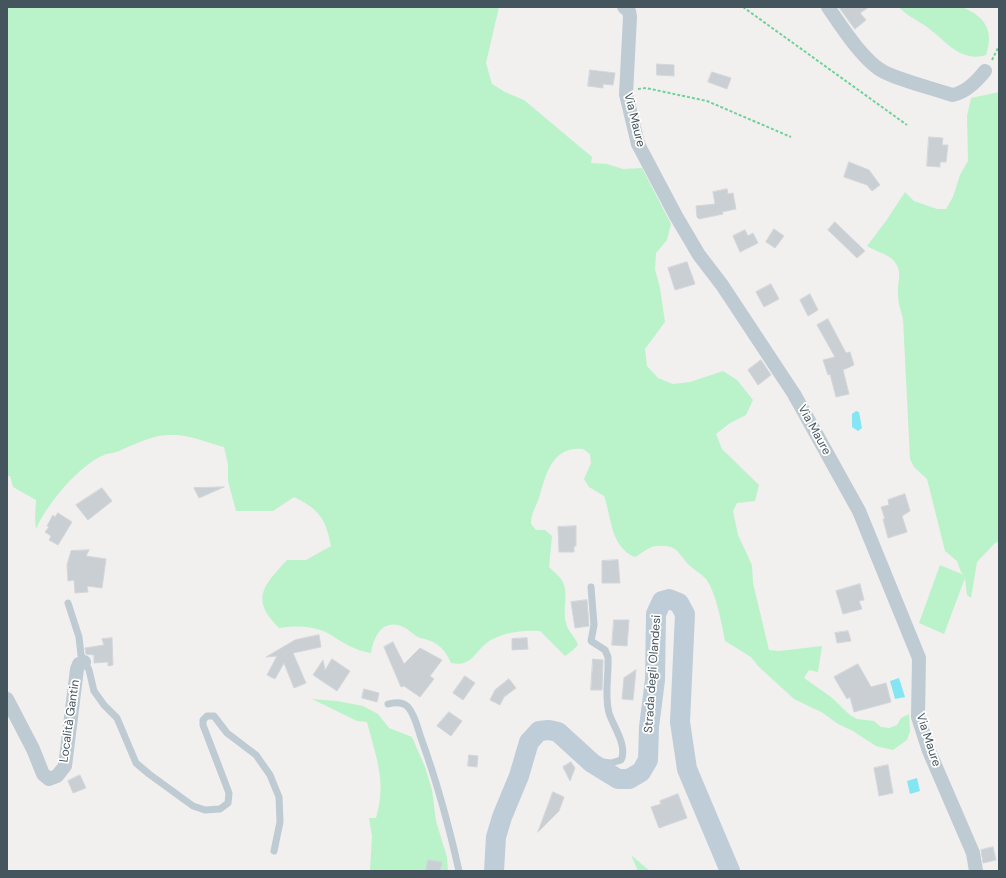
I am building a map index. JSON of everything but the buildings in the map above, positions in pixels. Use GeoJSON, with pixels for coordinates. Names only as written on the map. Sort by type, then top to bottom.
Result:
{"type":"FeatureCollection","features":[{"type":"Feature","properties":{"kind":"main road","name":"Strada degli Olandesi"},"geometry":{"type":"LineString","coordinates":[[494,871],[496,837],[502,817],[519,776],[529,742],[539,731],[549,730],[558,732],[592,763],[618,779],[629,779],[641,772],[648,760],[649,727],[655,680],[656,614],[662,601],[669,599],[679,603],[685,614],[680,722],[687,769],[730,871]]}},
{"type":"Feature","properties":{"kind":"street","name":"Via Maure"},"geometry":{"type":"LineString","coordinates":[[624,7],[629,11],[630,17],[626,94],[638,144],[676,216],[699,255],[722,285],[794,394],[859,511],[919,658],[918,717],[929,751],[973,853],[976,871]]}},
{"type":"Feature","properties":{"kind":"street"},"geometry":{"type":"LineString","coordinates":[[828,7],[846,33],[867,58],[884,72],[952,95],[964,90],[985,71]]}},
{"type":"Feature","properties":{"kind":"street","name":"Località Gantin"},"geometry":{"type":"LineString","coordinates":[[7,698],[33,749],[43,774],[49,779],[57,776],[65,766],[69,746],[77,670],[79,664],[84,662]]}},
{"type":"Feature","properties":{"kind":"lane"},"geometry":{"type":"LineString","coordinates":[[591,587],[594,625],[591,641],[605,650],[608,657],[607,703],[620,741],[623,756],[621,760],[616,762],[592,763]]}},
{"type":"Feature","properties":{"kind":"lane"},"geometry":{"type":"LineString","coordinates":[[68,603],[84,662],[89,670],[94,691],[104,705],[117,718],[136,762],[149,774],[192,806],[205,810],[220,809],[228,803],[229,793],[203,725],[205,718],[214,716],[227,733],[256,755],[270,775],[279,797],[280,822],[274,851]]}},
{"type":"Feature","properties":{"kind":"lane"},"geometry":{"type":"LineString","coordinates":[[388,704],[396,702],[408,707],[414,720],[434,773],[459,871]]}},
{"type":"Feature","properties":{"kind":"path"},"geometry":{"type":"LineString","coordinates":[[743,7],[907,125]]}},
{"type":"Feature","properties":{"kind":"path"},"geometry":{"type":"LineString","coordinates":[[985,71],[999,46]]}},
{"type":"Feature","properties":{"kind":"path"},"geometry":{"type":"LineString","coordinates":[[626,94],[634,90],[646,88],[707,101],[791,137]]}},
{"type":"Feature","properties":{"kind":"green space"},"geometry":{"type":"Polygon","coordinates":[[[7,7],[499,7],[486,63],[492,84],[505,92],[524,100],[592,157],[591,163],[607,164],[623,169],[642,168],[671,224],[667,240],[656,253],[655,269],[660,288],[665,322],[645,349],[647,366],[658,378],[673,384],[690,382],[723,371],[737,380],[753,400],[746,415],[730,423],[716,434],[722,449],[759,485],[755,501],[737,503],[733,511],[738,535],[752,565],[753,583],[769,650],[779,651],[822,646],[818,672],[809,670],[804,678],[831,697],[850,715],[857,719],[874,721],[881,727],[889,728],[897,725],[901,718],[909,714],[910,731],[907,740],[893,750],[876,746],[853,731],[838,724],[823,713],[794,699],[758,666],[751,657],[725,641],[718,609],[710,585],[706,579],[689,565],[677,551],[669,547],[654,546],[635,557],[621,546],[613,531],[604,496],[589,487],[584,479],[591,463],[590,454],[583,449],[572,449],[564,452],[552,463],[544,480],[531,520],[531,524],[536,530],[545,530],[552,536],[549,567],[564,584],[566,623],[578,645],[565,656],[540,631],[515,632],[497,637],[486,644],[469,660],[458,664],[451,663],[444,651],[438,645],[417,637],[405,628],[396,625],[390,625],[381,630],[374,640],[371,653],[350,646],[326,632],[313,628],[279,628],[270,618],[262,601],[266,585],[287,560],[306,560],[331,546],[324,522],[310,506],[294,497],[273,511],[236,511],[228,481],[228,464],[224,447],[191,437],[177,435],[158,436],[94,460],[64,487],[48,508],[36,529],[36,500],[13,487],[10,476],[7,476],[7,7]]]}},
{"type":"Feature","properties":{"kind":"green space"},"geometry":{"type":"Polygon","coordinates":[[[899,7],[960,7],[972,12],[983,21],[988,32],[989,39],[986,55],[977,57],[968,56],[961,53],[947,44],[927,27],[905,13],[899,7]]]}},
{"type":"Feature","properties":{"kind":"green space"},"geometry":{"type":"Polygon","coordinates":[[[999,92],[999,542],[995,543],[977,562],[971,598],[967,595],[965,578],[944,634],[919,623],[940,565],[964,575],[961,572],[957,561],[945,551],[927,479],[914,467],[910,459],[903,319],[898,298],[898,267],[892,259],[867,246],[905,192],[914,201],[937,209],[946,209],[953,197],[960,175],[968,161],[967,116],[971,98],[999,92]]]}},
{"type":"Feature","properties":{"kind":"green space"},"geometry":{"type":"Polygon","coordinates":[[[312,699],[337,701],[363,706],[378,714],[389,728],[412,737],[425,767],[432,790],[436,821],[447,857],[448,871],[370,871],[372,836],[369,818],[376,818],[379,805],[380,781],[377,758],[367,722],[357,721],[312,699]]]}},
{"type":"Feature","properties":{"kind":"green space"},"geometry":{"type":"Polygon","coordinates":[[[631,855],[650,871],[638,871],[631,855]]]}},
{"type":"Feature","properties":{"kind":"water"},"geometry":{"type":"Polygon","coordinates":[[[856,411],[859,412],[862,428],[858,431],[852,427],[852,414],[856,411]]]}},
{"type":"Feature","properties":{"kind":"water"},"geometry":{"type":"Polygon","coordinates":[[[899,678],[905,697],[895,699],[890,681],[899,678]]]}},
{"type":"Feature","properties":{"kind":"water"},"geometry":{"type":"Polygon","coordinates":[[[917,778],[920,791],[910,794],[907,781],[917,778]]]}}]}
